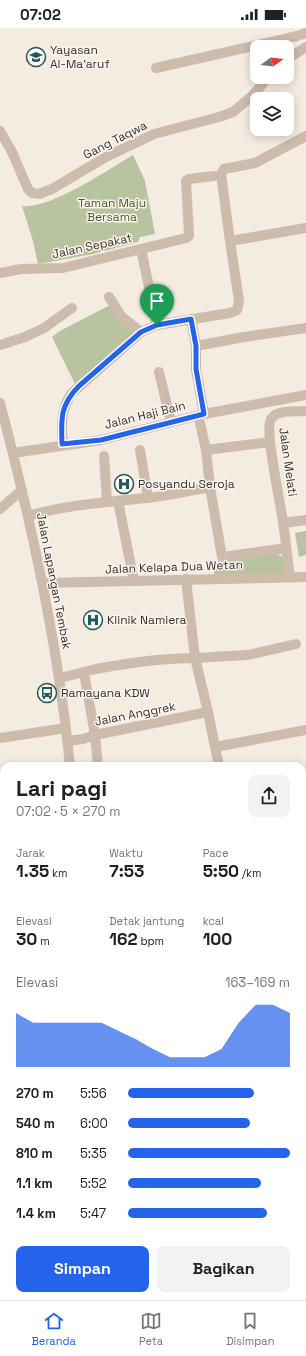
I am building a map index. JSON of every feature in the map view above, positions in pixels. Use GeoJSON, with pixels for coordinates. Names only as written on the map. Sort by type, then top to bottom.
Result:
{"type":"FeatureCollection","features":[{"type":"Feature","properties":{"kind":"street"},"geometry":{"type":"LineString","coordinates":[[156,68],[306,33]]}},
{"type":"Feature","properties":{"kind":"street"},"geometry":{"type":"LineString","coordinates":[[294,55],[306,47]]}},
{"type":"Feature","properties":{"kind":"street","name":"Gang Taqwa"},"geometry":{"type":"LineString","coordinates":[[0,130],[12,152],[28,189],[39,194],[52,189],[106,157],[154,134],[233,112],[253,95],[262,84]]}},
{"type":"Feature","properties":{"kind":"street"},"geometry":{"type":"LineString","coordinates":[[62,444],[63,414],[65,404],[71,394],[141,332],[157,325],[230,313],[237,310],[239,301],[221,174],[224,169],[255,163],[306,136]]}},
{"type":"Feature","properties":{"kind":"street","name":"Jalan Sepakat"},"geometry":{"type":"LineString","coordinates":[[0,273],[21,269],[63,268],[186,238],[189,236],[189,232],[186,181],[189,179],[214,176]]}},
{"type":"Feature","properties":{"kind":"street"},"geometry":{"type":"LineString","coordinates":[[230,242],[306,228]]}},
{"type":"Feature","properties":{"kind":"street","name":"Jalan Sepakat"},"geometry":{"type":"LineString","coordinates":[[141,249],[157,325]]}},
{"type":"Feature","properties":{"kind":"street"},"geometry":{"type":"LineString","coordinates":[[109,297],[122,317],[141,332]]}},
{"type":"Feature","properties":{"kind":"street"},"geometry":{"type":"LineString","coordinates":[[0,345],[25,337],[44,328],[72,308]]}},
{"type":"Feature","properties":{"kind":"street"},"geometry":{"type":"LineString","coordinates":[[191,319],[196,346],[196,369],[210,488],[222,557],[286,548]]}},
{"type":"Feature","properties":{"kind":"street"},"geometry":{"type":"LineString","coordinates":[[196,346],[306,328]]}},
{"type":"Feature","properties":{"kind":"street"},"geometry":{"type":"LineString","coordinates":[[159,372],[171,422]]}},
{"type":"Feature","properties":{"kind":"street","name":"Jalan Haji Bain"},"geometry":{"type":"LineString","coordinates":[[13,452],[62,444],[101,440],[171,422],[202,419],[306,395]]}},
{"type":"Feature","properties":{"kind":"street","name":"Jalan Lapangan Tembak"},"geometry":{"type":"LineString","coordinates":[[0,403],[13,452],[43,583],[59,678],[70,762]]}},
{"type":"Feature","properties":{"kind":"street","name":"Jalan Melati"},"geometry":{"type":"LineString","coordinates":[[290,577],[270,442],[270,423],[274,416],[281,413],[306,411]]}},
{"type":"Feature","properties":{"kind":"street"},"geometry":{"type":"LineString","coordinates":[[206,450],[270,442]]}},
{"type":"Feature","properties":{"kind":"street"},"geometry":{"type":"LineString","coordinates":[[140,450],[148,498]]}},
{"type":"Feature","properties":{"kind":"street"},"geometry":{"type":"LineString","coordinates":[[104,456],[107,502]]}},
{"type":"Feature","properties":{"kind":"street"},"geometry":{"type":"LineString","coordinates":[[28,516],[46,511],[107,502],[148,498],[210,488]]}},
{"type":"Feature","properties":{"kind":"street"},"geometry":{"type":"LineString","coordinates":[[0,509],[22,490]]}},
{"type":"Feature","properties":{"kind":"street"},"geometry":{"type":"LineString","coordinates":[[118,501],[134,581]]}},
{"type":"Feature","properties":{"kind":"street"},"geometry":{"type":"LineString","coordinates":[[283,523],[306,520]]}},
{"type":"Feature","properties":{"kind":"street","name":"Jalan Kelapa Dua Wetan"},"geometry":{"type":"LineString","coordinates":[[43,583],[306,577]]}},
{"type":"Feature","properties":{"kind":"street"},"geometry":{"type":"LineString","coordinates":[[186,579],[195,658],[218,762]]}},
{"type":"Feature","properties":{"kind":"street"},"geometry":{"type":"LineString","coordinates":[[59,678],[114,666],[169,658],[248,655],[296,644]]}},
{"type":"Feature","properties":{"kind":"street"},"geometry":{"type":"LineString","coordinates":[[84,672],[96,735],[98,762]]}},
{"type":"Feature","properties":{"kind":"street","name":"Jalan Anggrek"},"geometry":{"type":"LineString","coordinates":[[68,740],[83,739],[208,712]]}},
{"type":"Feature","properties":{"kind":"street"},"geometry":{"type":"LineString","coordinates":[[0,738],[66,728]]}},
{"type":"Feature","properties":{"kind":"street"},"geometry":{"type":"LineString","coordinates":[[215,747],[306,730]]}},
{"type":"Feature","properties":{"kind":"green space","name":"Taman Maju Bersama"},"geometry":{"type":"Polygon","coordinates":[[[133,155],[145,181],[155,234],[140,237],[138,242],[93,254],[38,264],[33,241],[22,206],[34,206],[63,195],[133,155]]]}},
{"type":"Feature","properties":{"kind":"green space"},"geometry":{"type":"Polygon","coordinates":[[[110,305],[136,334],[76,386],[52,337],[60,331],[110,305]]]}},
{"type":"Feature","properties":{"kind":"green space"},"geometry":{"type":"Polygon","coordinates":[[[306,531],[306,555],[299,557],[295,533],[306,531]]]}},
{"type":"Feature","properties":{"kind":"green space"},"geometry":{"type":"Polygon","coordinates":[[[274,553],[280,555],[286,561],[287,574],[214,574],[214,565],[221,559],[274,553]]]}},
{"type":"Feature","properties":{"kind":"place","name":"Yayasan Al-Ma'aruf"},"geometry":{"type":"Point","coordinates":[36,57]}},
{"type":"Feature","properties":{"kind":"place","name":"Posyandu Seroja"},"geometry":{"type":"Point","coordinates":[124,484]}},
{"type":"Feature","properties":{"kind":"place","name":"Klinik Namiera"},"geometry":{"type":"Point","coordinates":[93,620]}},
{"type":"Feature","properties":{"kind":"place","name":"Ramayana KDW"},"geometry":{"type":"Point","coordinates":[47,693]}},
{"type":"Feature","properties":{"kind":"route"},"geometry":{"type":"LineString","coordinates":[[191,319],[196,346],[196,369],[204,414],[101,440],[62,444],[63,414],[65,404],[71,394],[141,332],[157,325],[191,319]]}}]}
